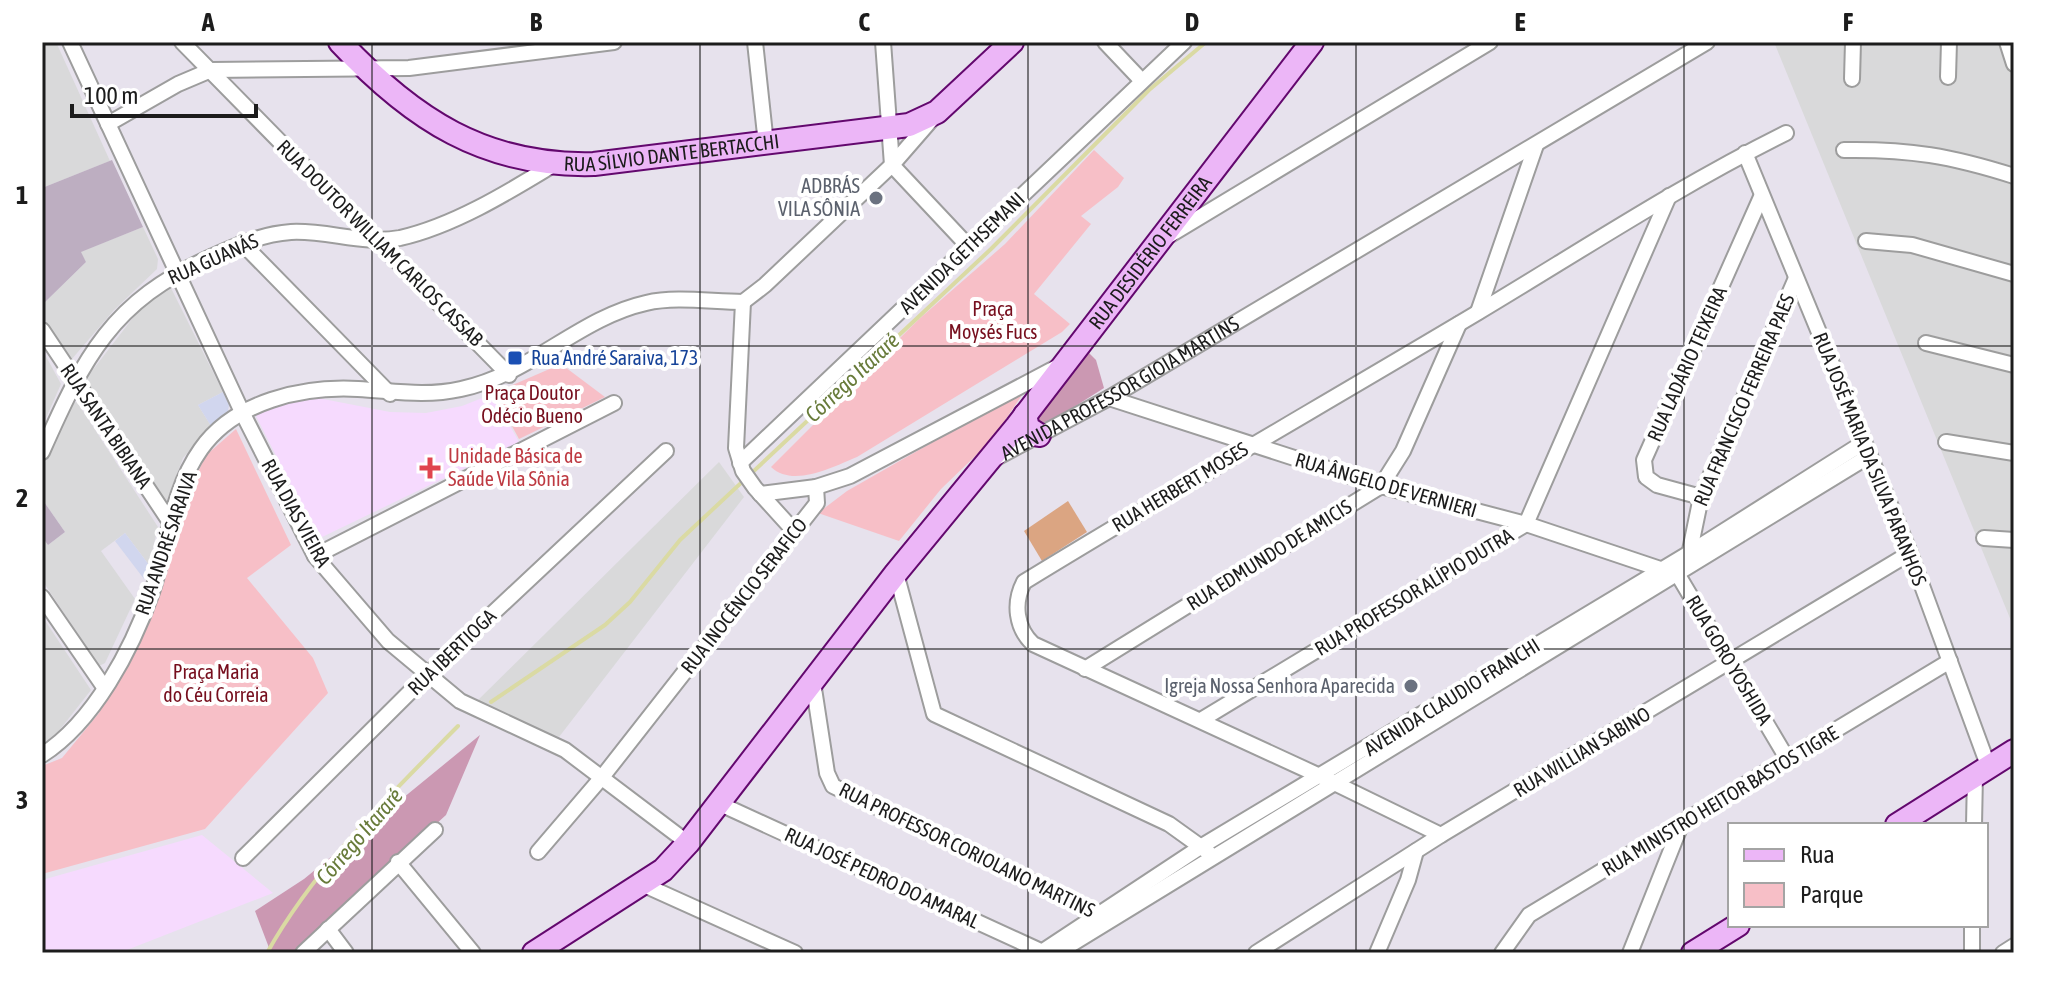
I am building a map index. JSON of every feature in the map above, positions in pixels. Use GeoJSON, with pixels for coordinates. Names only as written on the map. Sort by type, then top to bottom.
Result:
{"type":"FeatureCollection","features":[{"type":"Feature","properties":{"kind":"street","name":"RUA DIAS VIEIRA"},"geometry":{"type":"LineString","coordinates":[[70,42],[242,412],[315,556],[353,604],[427,675],[482,714],[565,750],[688,843]]}},
{"type":"Feature","properties":{"kind":"street","name":"RUA DOUTOR WILLIAM CARLOS CASSAB"},"geometry":{"type":"LineString","coordinates":[[182,42],[509,375]]}},
{"type":"Feature","properties":{"kind":"street","name":"RUA SÍLVIO DANTE BERTACCHI"},"geometry":{"type":"LineString","coordinates":[[340,42],[394,97],[449,132],[511,156],[553,165],[594,164],[909,125],[937,112],[1012,42]]}},
{"type":"Feature","properties":{"kind":"street"},"geometry":{"type":"LineString","coordinates":[[108,124],[178,84],[211,70],[409,68],[559,46],[614,42]]}},
{"type":"Feature","properties":{"kind":"street"},"geometry":{"type":"LineString","coordinates":[[755,42],[766,144]]}},
{"type":"Feature","properties":{"kind":"street"},"geometry":{"type":"LineString","coordinates":[[883,42],[892,165],[969,247]]}},
{"type":"Feature","properties":{"kind":"street"},"geometry":{"type":"LineString","coordinates":[[1105,42],[1141,80]]}},
{"type":"Feature","properties":{"kind":"street","name":"AVENIDA GETHSEMANI"},"geometry":{"type":"LineString","coordinates":[[742,467],[1141,80],[1184,42]]}},
{"type":"Feature","properties":{"kind":"street","name":"RUA DESIDÉRIO FERREIRA"},"geometry":{"type":"LineString","coordinates":[[988,462],[1030,400],[1061,365],[1312,42]]}},
{"type":"Feature","properties":{"kind":"street"},"geometry":{"type":"LineString","coordinates":[[1156,244],[1490,42]]}},
{"type":"Feature","properties":{"kind":"street","name":"AVENIDA PROFESSOR GIOIA MARTINS"},"geometry":{"type":"LineString","coordinates":[[534,953],[663,870],[688,843],[896,573],[988,462],[1109,398],[1707,42]]}},
{"type":"Feature","properties":{"kind":"street"},"geometry":{"type":"LineString","coordinates":[[1852,79],[1853,42]]}},
{"type":"Feature","properties":{"kind":"street"},"geometry":{"type":"LineString","coordinates":[[1948,77],[1949,42]]}},
{"type":"Feature","properties":{"kind":"street"},"geometry":{"type":"LineString","coordinates":[[2007,42],[2014,64]]}},
{"type":"Feature","properties":{"kind":"street"},"geometry":{"type":"LineString","coordinates":[[795,532],[762,496],[742,467],[736,448],[743,302],[892,165],[937,112]]}},
{"type":"Feature","properties":{"kind":"street","name":"RUA HERBERT MOSES"},"geometry":{"type":"LineString","coordinates":[[1441,835],[1033,644],[1023,635],[1017,613],[1024,582],[1249,444],[1459,324],[1670,196],[1786,133]]}},
{"type":"Feature","properties":{"kind":"street"},"geometry":{"type":"LineString","coordinates":[[1478,312],[1536,145]]}},
{"type":"Feature","properties":{"kind":"street"},"geometry":{"type":"LineString","coordinates":[[1844,150],[1895,149],[1948,156],[2014,176]]}},
{"type":"Feature","properties":{"kind":"street","name":"RUA JOSÉ MARIA DA SILVA PARANHOS"},"geometry":{"type":"LineString","coordinates":[[1745,153],[1910,553],[1950,661],[1982,772]]}},
{"type":"Feature","properties":{"kind":"street","name":"RUA GUANÁS"},"geometry":{"type":"LineString","coordinates":[[42,452],[75,378],[111,326],[147,291],[176,273],[262,236],[294,232],[376,241],[426,230],[553,165]]}},
{"type":"Feature","properties":{"kind":"street","name":"RUA PROFESSOR ALÍPIO DUTRA"},"geometry":{"type":"LineString","coordinates":[[1201,720],[1526,524],[1670,196]]}},
{"type":"Feature","properties":{"kind":"street","name":"RUA LADÁRIO TEIXEIRA"},"geometry":{"type":"LineString","coordinates":[[1701,497],[1657,485],[1646,477],[1644,460],[1761,197]]}},
{"type":"Feature","properties":{"kind":"street"},"geometry":{"type":"LineString","coordinates":[[1866,241],[1912,245],[2014,274]]}},
{"type":"Feature","properties":{"kind":"street"},"geometry":{"type":"LineString","coordinates":[[242,243],[390,394]]}},
{"type":"Feature","properties":{"kind":"street","name":"RUA FRANCISCO FERREIRA PAES"},"geometry":{"type":"LineString","coordinates":[[1685,566],[1701,497],[1796,278]]}},
{"type":"Feature","properties":{"kind":"street","name":"RUA ANDRÉ SARAIVA"},"geometry":{"type":"LineString","coordinates":[[42,755],[79,724],[104,687],[127,647],[152,592],[185,479],[201,448],[242,412],[294,393],[360,389],[390,394],[452,391],[509,375],[617,312],[648,302],[743,302]]}},
{"type":"Feature","properties":{"kind":"street","name":"RUA EDMUNDO DE AMICIS"},"geometry":{"type":"LineString","coordinates":[[1085,669],[1381,486],[1403,451],[1459,324]]}},
{"type":"Feature","properties":{"kind":"street","name":"RUA SANTA BIBIANA"},"geometry":{"type":"LineString","coordinates":[[42,330],[170,522]]}},
{"type":"Feature","properties":{"kind":"street"},"geometry":{"type":"LineString","coordinates":[[1926,343],[2014,365]]}},
{"type":"Feature","properties":{"kind":"street","name":"RUA ÂNGELO DE VERNIERI"},"geometry":{"type":"LineString","coordinates":[[1109,398],[1381,486],[1526,524],[1664,567]]}},
{"type":"Feature","properties":{"kind":"street"},"geometry":{"type":"LineString","coordinates":[[762,496],[816,487],[1030,400],[1028,428],[1039,435]]}},
{"type":"Feature","properties":{"kind":"street"},"geometry":{"type":"LineString","coordinates":[[315,556],[614,403]]}},
{"type":"Feature","properties":{"kind":"street"},"geometry":{"type":"LineString","coordinates":[[1946,442],[2014,453]]}},
{"type":"Feature","properties":{"kind":"street","name":"AVENIDA CLAUDIO FRANCHI"},"geometry":{"type":"LineString","coordinates":[[1046,953],[1202,846],[1327,780],[1685,566],[1866,450]]}},
{"type":"Feature","properties":{"kind":"street","name":"RUA IBERTIOGA"},"geometry":{"type":"LineString","coordinates":[[243,858],[427,675],[666,451]]}},
{"type":"Feature","properties":{"kind":"street","name":"RUA INOCÊNCIO SERAFICO"},"geometry":{"type":"LineString","coordinates":[[538,852],[603,776],[795,532],[817,503],[816,487]]}},
{"type":"Feature","properties":{"kind":"street"},"geometry":{"type":"LineString","coordinates":[[1984,538],[2014,540]]}},
{"type":"Feature","properties":{"kind":"street","name":"RUA WILLIAN SABINO"},"geometry":{"type":"LineString","coordinates":[[1256,953],[1441,835],[1732,663],[1910,553]]}},
{"type":"Feature","properties":{"kind":"street","name":"AVENIDA CLAUDIO FRANCHI"},"geometry":{"type":"LineString","coordinates":[[1104,916],[1214,857],[1327,780],[1664,567],[1685,566]]}},
{"type":"Feature","properties":{"kind":"street","name":"RUA GORO YOSHIDA"},"geometry":{"type":"LineString","coordinates":[[1664,567],[1685,566],[1732,663],[1788,760]]}},
{"type":"Feature","properties":{"kind":"street"},"geometry":{"type":"LineString","coordinates":[[896,573],[934,714],[1169,824],[1214,857]]}},
{"type":"Feature","properties":{"kind":"street"},"geometry":{"type":"LineString","coordinates":[[42,597],[104,687]]}},
{"type":"Feature","properties":{"kind":"street","name":"RUA MINISTRO HEITOR BASTOS TIGRE"},"geometry":{"type":"LineString","coordinates":[[1502,953],[1529,915],[1950,661]]}},
{"type":"Feature","properties":{"kind":"street","name":"RUA PROFESSOR CORIOLANO MARTINS"},"geometry":{"type":"LineString","coordinates":[[813,682],[827,773],[833,786],[1104,916]]}},
{"type":"Feature","properties":{"kind":"street"},"geometry":{"type":"LineString","coordinates":[[1900,823],[2014,751]]}},
{"type":"Feature","properties":{"kind":"street"},"geometry":{"type":"LineString","coordinates":[[1974,823],[1982,772]]}},
{"type":"Feature","properties":{"kind":"street","name":"RUA JOSÉ PEDRO DO AMARAL"},"geometry":{"type":"LineString","coordinates":[[718,803],[1046,953]]}},
{"type":"Feature","properties":{"kind":"street"},"geometry":{"type":"LineString","coordinates":[[1630,953],[1681,825]]}},
{"type":"Feature","properties":{"kind":"street"},"geometry":{"type":"LineString","coordinates":[[303,953],[435,830]]}},
{"type":"Feature","properties":{"kind":"street"},"geometry":{"type":"LineString","coordinates":[[1377,953],[1408,880],[1416,851]]}},
{"type":"Feature","properties":{"kind":"street"},"geometry":{"type":"LineString","coordinates":[[398,862],[473,953]]}},
{"type":"Feature","properties":{"kind":"street"},"geometry":{"type":"LineString","coordinates":[[642,884],[795,953]]}},
{"type":"Feature","properties":{"kind":"street"},"geometry":{"type":"LineString","coordinates":[[1693,953],[1735,927]]}},
{"type":"Feature","properties":{"kind":"street"},"geometry":{"type":"LineString","coordinates":[[1972,927],[1972,953]]}},
{"type":"Feature","properties":{"kind":"street"},"geometry":{"type":"LineString","coordinates":[[328,929],[346,953]]}},
{"type":"Feature","properties":{"kind":"street"},"geometry":{"type":"LineString","coordinates":[[2003,953],[2014,946]]}},
{"type":"Feature","properties":{"kind":"shaded area"},"geometry":{"type":"Polygon","coordinates":[[[42,42],[56,42],[110,161],[42,188],[42,42]]]}},
{"type":"Feature","properties":{"kind":"shaded area"},"geometry":{"type":"Polygon","coordinates":[[[1774,42],[2014,42],[2014,628],[1857,245],[1774,42]]]}},
{"type":"Feature","properties":{"kind":"shaded area"},"geometry":{"type":"Polygon","coordinates":[[[112,160],[143,227],[81,252],[86,262],[42,305],[42,188],[112,160]]]}},
{"type":"Feature","properties":{"kind":"shaded area"},"geometry":{"type":"Polygon","coordinates":[[[143,227],[158,259],[157,269],[114,310],[71,360],[42,316],[42,305],[86,262],[80,252],[143,227]]]}},
{"type":"Feature","properties":{"kind":"shaded area"},"geometry":{"type":"Polygon","coordinates":[[[170,286],[223,392],[198,405],[211,426],[183,458],[166,503],[85,380],[139,310],[170,286]]]}},
{"type":"Feature","properties":{"kind":"shaded area"},"geometry":{"type":"Polygon","coordinates":[[[1084,348],[1096,360],[1104,388],[1044,426],[1034,426],[1039,410],[1084,348]]]}},
{"type":"Feature","properties":{"kind":"shaded area"},"geometry":{"type":"Polygon","coordinates":[[[42,349],[61,384],[42,427],[42,349]]]}},
{"type":"Feature","properties":{"kind":"shaded area"},"geometry":{"type":"Polygon","coordinates":[[[223,392],[229,405],[228,411],[211,426],[198,405],[223,392]]]}},
{"type":"Feature","properties":{"kind":"shaded area"},"geometry":{"type":"Polygon","coordinates":[[[492,394],[519,442],[318,539],[255,414],[287,403],[318,398],[390,412],[426,413],[462,406],[492,394]]]}},
{"type":"Feature","properties":{"kind":"shaded area"},"geometry":{"type":"Polygon","coordinates":[[[77,402],[158,527],[149,565],[125,533],[101,551],[135,599],[105,663],[99,666],[42,580],[42,537],[48,545],[65,532],[42,499],[42,469],[71,403],[77,402]]]}},
{"type":"Feature","properties":{"kind":"shaded area"},"geometry":{"type":"Polygon","coordinates":[[[719,462],[744,497],[559,737],[474,704],[719,462]]]}},
{"type":"Feature","properties":{"kind":"shaded area"},"geometry":{"type":"Polygon","coordinates":[[[42,499],[65,532],[48,545],[42,537],[42,499]]]}},
{"type":"Feature","properties":{"kind":"shaded area"},"geometry":{"type":"Polygon","coordinates":[[[1068,501],[1087,532],[1042,561],[1024,531],[1068,501]]]}},
{"type":"Feature","properties":{"kind":"shaded area"},"geometry":{"type":"Polygon","coordinates":[[[125,533],[149,565],[144,579],[115,541],[125,533]]]}},
{"type":"Feature","properties":{"kind":"shaded area"},"geometry":{"type":"Polygon","coordinates":[[[42,616],[91,690],[58,732],[42,744],[42,616]]]}},
{"type":"Feature","properties":{"kind":"shaded area"},"geometry":{"type":"Polygon","coordinates":[[[480,735],[446,815],[295,953],[271,953],[255,911],[304,879],[480,735]]]}},
{"type":"Feature","properties":{"kind":"shaded area"},"geometry":{"type":"Polygon","coordinates":[[[202,835],[273,893],[119,953],[42,953],[42,880],[202,835]]]}},
{"type":"Feature","properties":{"kind":"green space","name":"Praça Moysés Fucs"},"geometry":{"type":"Polygon","coordinates":[[[1094,150],[1124,178],[1118,187],[1081,216],[1091,224],[1034,294],[1070,324],[1062,332],[857,457],[802,476],[790,476],[771,467],[918,320],[1005,244],[1094,150]]]}},
{"type":"Feature","properties":{"kind":"green space","name":"Praça Doutor Odécio Bueno"},"geometry":{"type":"Polygon","coordinates":[[[561,364],[605,397],[519,439],[494,393],[561,364]]]}},
{"type":"Feature","properties":{"kind":"green space"},"geometry":{"type":"Polygon","coordinates":[[[1026,389],[992,440],[941,489],[899,541],[818,513],[847,491],[1026,389]]]}},
{"type":"Feature","properties":{"kind":"green space","name":"Praça Maria do Céu Correia"},"geometry":{"type":"Polygon","coordinates":[[[236,429],[291,545],[247,578],[313,658],[328,693],[205,829],[42,874],[42,766],[62,758],[99,713],[131,654],[204,457],[236,429]]]}},
{"type":"Feature","properties":{"kind":"waterway","name":"Córrego Itararé"},"geometry":{"type":"LineString","coordinates":[[491,702],[605,625],[630,602],[680,540],[991,249],[1149,90],[1206,42]]}},
{"type":"Feature","properties":{"kind":"waterway","name":"Córrego Itararé"},"geometry":{"type":"LineString","coordinates":[[267,953],[286,921],[330,862],[458,726]]}},
{"type":"Feature","properties":{"kind":"place","name":"ADBRÁS VILA SÔNIA"},"geometry":{"type":"Point","coordinates":[876,198]}},
{"type":"Feature","properties":{"kind":"place","name":"Rua André Saraiva, 173"},"geometry":{"type":"Point","coordinates":[515,358]}},
{"type":"Feature","properties":{"kind":"place","name":"Unidade Básica de Saúde Vila Sônia"},"geometry":{"type":"Point","coordinates":[430,468]}},
{"type":"Feature","properties":{"kind":"place","name":"Igreja Nossa Senhora Aparecida"},"geometry":{"type":"Point","coordinates":[1411,686]}}]}
